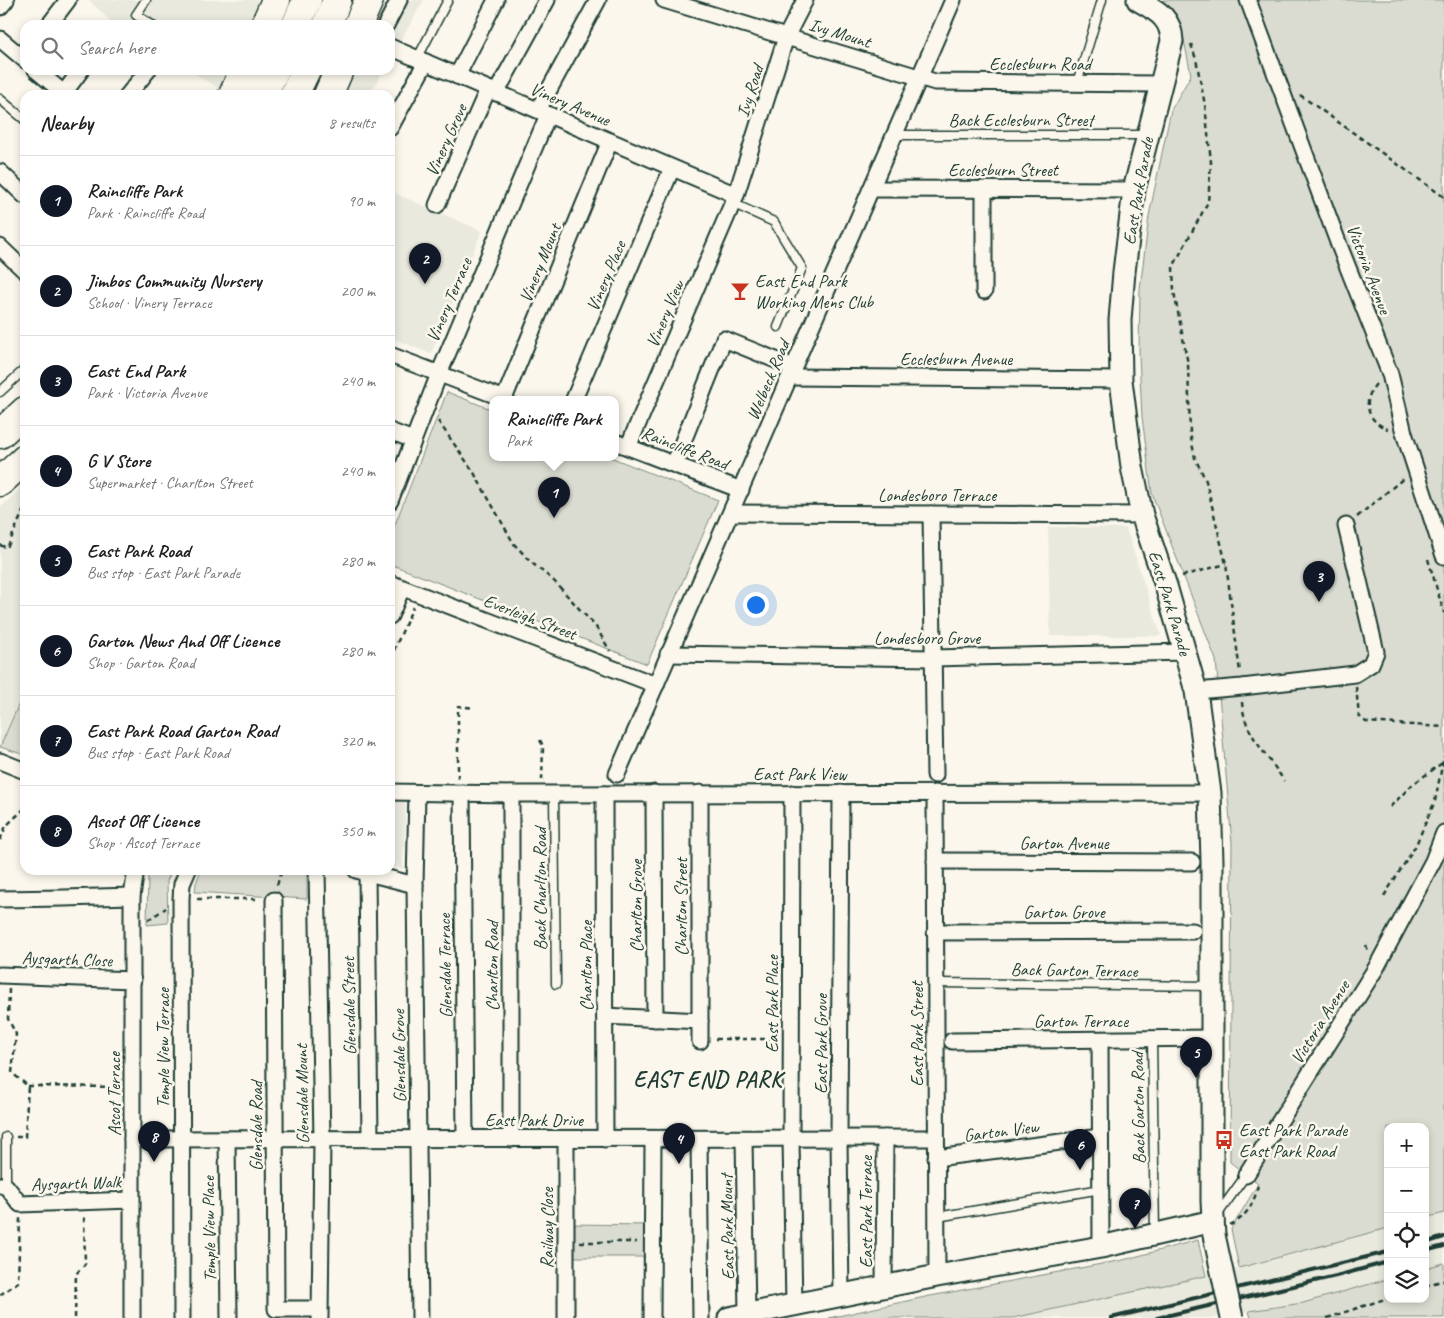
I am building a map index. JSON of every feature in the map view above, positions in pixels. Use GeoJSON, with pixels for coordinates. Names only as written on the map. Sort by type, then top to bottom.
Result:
{"type":"FeatureCollection","features":[{"type":"Feature","properties":{"kind":"highway"},"geometry":{"type":"LineString","coordinates":[[267,20],[276,0]]}},
{"type":"Feature","properties":{"kind":"highway"},"geometry":{"type":"LineString","coordinates":[[298,20],[308,0]]}},
{"type":"Feature","properties":{"kind":"highway"},"geometry":{"type":"LineString","coordinates":[[329,20],[337,0]]}},
{"type":"Feature","properties":{"kind":"highway"},"geometry":{"type":"LineString","coordinates":[[360,20],[369,0]]}},
{"type":"Feature","properties":{"kind":"highway"},"geometry":{"type":"LineString","coordinates":[[235,90],[242,75]]}},
{"type":"Feature","properties":{"kind":"highway"},"geometry":{"type":"LineString","coordinates":[[265,90],[272,75]]}},
{"type":"Feature","properties":{"kind":"highway"},"geometry":{"type":"LineString","coordinates":[[296,90],[304,75]]}},
{"type":"Feature","properties":{"kind":"highway"},"geometry":{"type":"LineString","coordinates":[[330,90],[337,75]]}},
{"type":"Feature","properties":{"kind":"highway"},"geometry":{"type":"LineString","coordinates":[[0,434],[20,416]]}},
{"type":"Feature","properties":{"kind":"highway"},"geometry":{"type":"LineString","coordinates":[[0,482],[20,464]]}},
{"type":"Feature","properties":{"kind":"street"},"geometry":{"type":"LineString","coordinates":[[0,7],[6,0]]}},
{"type":"Feature","properties":{"kind":"street"},"geometry":{"type":"LineString","coordinates":[[53,20],[68,0]]}},
{"type":"Feature","properties":{"kind":"street"},"geometry":{"type":"LineString","coordinates":[[389,20],[399,0]]}},
{"type":"Feature","properties":{"kind":"street"},"geometry":{"type":"LineString","coordinates":[[457,76],[496,0]]}},
{"type":"Feature","properties":{"kind":"street","name":"Vinery Grove"},"geometry":{"type":"LineString","coordinates":[[437,205],[492,91],[547,0]]}},
{"type":"Feature","properties":{"kind":"street","name":"Vinery Terrace"},"geometry":{"type":"LineString","coordinates":[[395,488],[543,112],[598,0]]}},
{"type":"Feature","properties":{"kind":"street","name":"Ivy Mount"},"geometry":{"type":"LineString","coordinates":[[664,0],[920,77]]}},
{"type":"Feature","properties":{"kind":"street","name":"Ivy Road"},"geometry":{"type":"LineString","coordinates":[[734,199],[786,37],[805,0]]}},
{"type":"Feature","properties":{"kind":"street","name":"Welbeck Road"},"geometry":{"type":"LineString","coordinates":[[617,774],[953,0]]}},
{"type":"Feature","properties":{"kind":"street","name":"Victoria Avenue"},"geometry":{"type":"LineString","coordinates":[[1248,0],[1339,246],[1390,374],[1404,433],[1444,556]]}},
{"type":"Feature","properties":{"kind":"street","name":"East Park Parade"},"geometry":{"type":"LineString","coordinates":[[1149,3],[1168,22],[1172,31],[1172,41],[1134,190],[1120,320],[1121,380],[1132,467],[1142,515],[1166,586],[1196,691],[1210,792],[1212,862],[1213,1228],[1232,1318]]}},
{"type":"Feature","properties":{"kind":"street"},"geometry":{"type":"LineString","coordinates":[[0,39],[20,56]]}},
{"type":"Feature","properties":{"kind":"street","name":"Vinery Avenue"},"geometry":{"type":"LineString","coordinates":[[395,49],[672,168],[734,199]]}},
{"type":"Feature","properties":{"kind":"street"},"geometry":{"type":"LineString","coordinates":[[395,117],[422,60]]}},
{"type":"Feature","properties":{"kind":"street"},"geometry":{"type":"LineString","coordinates":[[42,75],[60,90]]}},
{"type":"Feature","properties":{"kind":"street"},"geometry":{"type":"LineString","coordinates":[[68,90],[78,75]]}},
{"type":"Feature","properties":{"kind":"street"},"geometry":{"type":"LineString","coordinates":[[132,90],[144,75]]}},
{"type":"Feature","properties":{"kind":"street","name":"Ecclesburn Road"},"geometry":{"type":"LineString","coordinates":[[920,77],[935,82],[1160,84]]}},
{"type":"Feature","properties":{"kind":"street","name":"Vinery Mount"},"geometry":{"type":"LineString","coordinates":[[505,396],[610,141]]}},
{"type":"Feature","properties":{"kind":"street","name":"Vinery Place"},"geometry":{"type":"LineString","coordinates":[[575,396],[672,168]]}},
{"type":"Feature","properties":{"kind":"street"},"geometry":{"type":"LineString","coordinates":[[0,172],[20,191]]}},
{"type":"Feature","properties":{"kind":"street","name":"Ecclesburn Street"},"geometry":{"type":"LineString","coordinates":[[871,189],[1134,190]]}},
{"type":"Feature","properties":{"kind":"street"},"geometry":{"type":"LineString","coordinates":[[984,189],[984,291]]}},
{"type":"Feature","properties":{"kind":"street","name":"Vinery View"},"geometry":{"type":"LineString","coordinates":[[622,444],[734,199]]}},
{"type":"Feature","properties":{"kind":"street"},"geometry":{"type":"LineString","coordinates":[[0,247],[20,266]]}},
{"type":"Feature","properties":{"kind":"street"},"geometry":{"type":"LineString","coordinates":[[674,464],[724,339],[791,372]]}},
{"type":"Feature","properties":{"kind":"street"},"geometry":{"type":"LineString","coordinates":[[395,357],[496,396]]}},
{"type":"Feature","properties":{"kind":"street","name":"Ecclesburn Avenue"},"geometry":{"type":"LineString","coordinates":[[791,372],[1121,380]]}},
{"type":"Feature","properties":{"kind":"street"},"geometry":{"type":"LineString","coordinates":[[395,433],[413,440]]}},
{"type":"Feature","properties":{"kind":"street","name":"Raincliffe Road"},"geometry":{"type":"LineString","coordinates":[[622,444],[741,490]]}},
{"type":"Feature","properties":{"kind":"street","name":"Londesboro Terrace"},"geometry":{"type":"LineString","coordinates":[[731,513],[1142,515]]}},
{"type":"Feature","properties":{"kind":"street"},"geometry":{"type":"LineString","coordinates":[[931,514],[935,775]]}},
{"type":"Feature","properties":{"kind":"street"},"geometry":{"type":"LineString","coordinates":[[1196,691],[1355,674],[1370,664],[1376,652],[1346,526]]}},
{"type":"Feature","properties":{"kind":"street","name":"Everleigh Street"},"geometry":{"type":"LineString","coordinates":[[396,586],[656,685]]}},
{"type":"Feature","properties":{"kind":"street","name":"Londesboro Grove"},"geometry":{"type":"LineString","coordinates":[[668,654],[933,658],[1186,652]]}},
{"type":"Feature","properties":{"kind":"street"},"geometry":{"type":"LineString","coordinates":[[0,761],[20,769]]}},
{"type":"Feature","properties":{"kind":"street","name":"East Park View"},"geometry":{"type":"LineString","coordinates":[[395,792],[604,794],[1210,792]]}},
{"type":"Feature","properties":{"kind":"street","name":"Glensdale Grove"},"geometry":{"type":"LineString","coordinates":[[417,793],[415,885],[420,1318]]}},
{"type":"Feature","properties":{"kind":"street","name":"Glensdale Terrace"},"geometry":{"type":"LineString","coordinates":[[460,793],[465,1139]]}},
{"type":"Feature","properties":{"kind":"street","name":"Charlton Grove"},"geometry":{"type":"LineString","coordinates":[[654,793],[655,1019]]}},
{"type":"Feature","properties":{"kind":"street","name":"Charlton Street"},"geometry":{"type":"LineString","coordinates":[[700,793],[700,1041]]}},
{"type":"Feature","properties":{"kind":"street","name":"East Park Place"},"geometry":{"type":"LineString","coordinates":[[792,793],[791,1138],[794,1306]]}},
{"type":"Feature","properties":{"kind":"street","name":"East Park Grove"},"geometry":{"type":"LineString","coordinates":[[841,793],[841,1296]]}},
{"type":"Feature","properties":{"kind":"street","name":"East Park Street"},"geometry":{"type":"LineString","coordinates":[[935,793],[937,1276]]}},
{"type":"Feature","properties":{"kind":"street","name":"Charlton Road"},"geometry":{"type":"LineString","coordinates":[[511,794],[511,1139]]}},
{"type":"Feature","properties":{"kind":"street","name":"Charlton Place"},"geometry":{"type":"LineString","coordinates":[[604,794],[605,1139]]}},
{"type":"Feature","properties":{"kind":"street","name":"Victoria Avenue"},"geometry":{"type":"LineString","coordinates":[[1252,1178],[1376,968],[1432,861],[1444,833]]}},
{"type":"Feature","properties":{"kind":"street","name":"Garton Avenue"},"geometry":{"type":"LineString","coordinates":[[935,861],[1192,862]]}},
{"type":"Feature","properties":{"kind":"street","name":"Ascot Terrace"},"geometry":{"type":"LineString","coordinates":[[132,1318],[132,896],[135,875]]}},
{"type":"Feature","properties":{"kind":"street","name":"Temple View Terrace"},"geometry":{"type":"LineString","coordinates":[[182,1318],[181,898],[182,884],[186,875]]}},
{"type":"Feature","properties":{"kind":"street","name":"Glensdale Mount"},"geometry":{"type":"LineString","coordinates":[[317,875],[322,1139],[320,1314]]}},
{"type":"Feature","properties":{"kind":"street","name":"Glensdale Street"},"geometry":{"type":"LineString","coordinates":[[361,875],[370,1139]]}},
{"type":"Feature","properties":{"kind":"street"},"geometry":{"type":"LineString","coordinates":[[376,875],[415,885]]}},
{"type":"Feature","properties":{"kind":"street"},"geometry":{"type":"LineString","coordinates":[[0,899],[132,896]]}},
{"type":"Feature","properties":{"kind":"street","name":"Glensdale Road"},"geometry":{"type":"LineString","coordinates":[[274,900],[276,1309],[320,1314]]}},
{"type":"Feature","properties":{"kind":"street","name":"Garton Grove"},"geometry":{"type":"LineString","coordinates":[[936,932],[1193,931]]}},
{"type":"Feature","properties":{"kind":"street","name":"Aysgarth Close"},"geometry":{"type":"LineString","coordinates":[[4,975],[133,980]]}},
{"type":"Feature","properties":{"kind":"street"},"geometry":{"type":"LineString","coordinates":[[604,1016],[700,1021]]}},
{"type":"Feature","properties":{"kind":"street","name":"Garton Terrace"},"geometry":{"type":"LineString","coordinates":[[952,1040],[1152,1040],[1211,1038]]}},
{"type":"Feature","properties":{"kind":"street"},"geometry":{"type":"LineString","coordinates":[[1100,1040],[1100,1248]]}},
{"type":"Feature","properties":{"kind":"street","name":"East Park Mount"},"geometry":{"type":"LineString","coordinates":[[738,1316],[744,1138]]}},
{"type":"Feature","properties":{"kind":"street","name":"East Park Terrace"},"geometry":{"type":"LineString","coordinates":[[884,1286],[885,1138]]}},
{"type":"Feature","properties":{"kind":"street","name":"East Park Drive"},"geometry":{"type":"LineString","coordinates":[[132,1139],[936,1138]]}},
{"type":"Feature","properties":{"kind":"street","name":"Garton View"},"geometry":{"type":"LineString","coordinates":[[936,1158],[1100,1138]]}},
{"type":"Feature","properties":{"kind":"street","name":"Temple View Place"},"geometry":{"type":"LineString","coordinates":[[227,1139],[229,1318]]}},
{"type":"Feature","properties":{"kind":"street","name":"Railway Close"},"geometry":{"type":"LineString","coordinates":[[566,1139],[566,1318]]}},
{"type":"Feature","properties":{"kind":"street"},"geometry":{"type":"LineString","coordinates":[[652,1318],[653,1139]]}},
{"type":"Feature","properties":{"kind":"street"},"geometry":{"type":"LineString","coordinates":[[699,1139],[702,1318]]}},
{"type":"Feature","properties":{"kind":"street","name":"Aysgarth Walk"},"geometry":{"type":"LineString","coordinates":[[3,1186],[20,1204],[131,1200]]}},
{"type":"Feature","properties":{"kind":"street"},"geometry":{"type":"LineString","coordinates":[[738,1316],[937,1276],[1100,1248],[1155,1235],[1213,1228]]}},
{"type":"Feature","properties":{"kind":"lane"},"geometry":{"type":"LineString","coordinates":[[144,20],[136,15],[146,0]]}},
{"type":"Feature","properties":{"kind":"lane"},"geometry":{"type":"LineString","coordinates":[[422,60],[448,0]]}},
{"type":"Feature","properties":{"kind":"lane"},"geometry":{"type":"LineString","coordinates":[[1077,83],[1102,0]]}},
{"type":"Feature","properties":{"kind":"lane"},"geometry":{"type":"LineString","coordinates":[[0,99],[20,116]]}},
{"type":"Feature","properties":{"kind":"lane","name":"Back Ecclesburn Street"},"geometry":{"type":"LineString","coordinates":[[894,135],[1147,135]]}},
{"type":"Feature","properties":{"kind":"lane"},"geometry":{"type":"LineString","coordinates":[[734,199],[774,222],[802,268],[778,327]]}},
{"type":"Feature","properties":{"kind":"lane"},"geometry":{"type":"LineString","coordinates":[[0,392],[20,374]]}},
{"type":"Feature","properties":{"kind":"lane","name":"Back Charlton Road"},"geometry":{"type":"LineString","coordinates":[[548,794],[556,984]]}},
{"type":"Feature","properties":{"kind":"lane","name":"Back Garton Terrace"},"geometry":{"type":"LineString","coordinates":[[936,983],[1212,986]]}},
{"type":"Feature","properties":{"kind":"lane","name":"Back Garton Road"},"geometry":{"type":"LineString","coordinates":[[1152,1040],[1155,1235]]}},
{"type":"Feature","properties":{"kind":"lane"},"geometry":{"type":"LineString","coordinates":[[3,1186],[6,1137]]}},
{"type":"Feature","properties":{"kind":"lane","name":"Victoria Avenue"},"geometry":{"type":"LineString","coordinates":[[1213,1228],[1252,1178]]}},
{"type":"Feature","properties":{"kind":"lane"},"geometry":{"type":"LineString","coordinates":[[937,1217],[1101,1189]]}},
{"type":"Feature","properties":{"kind":"path"},"geometry":{"type":"LineString","coordinates":[[1189,36],[1196,59],[1205,105],[1211,162],[1208,202],[1173,267],[1174,292],[1188,364],[1190,433],[1195,458],[1206,480],[1226,564],[1246,726],[1284,781]]}},
{"type":"Feature","properties":{"kind":"path"},"geometry":{"type":"LineString","coordinates":[[1278,79],[1444,197]]}},
{"type":"Feature","properties":{"kind":"path"},"geometry":{"type":"LineString","coordinates":[[1390,374],[1375,385],[1367,400],[1368,410],[1375,422],[1383,428],[1404,433]]}},
{"type":"Feature","properties":{"kind":"path"},"geometry":{"type":"LineString","coordinates":[[426,405],[459,450],[514,544],[532,564],[553,580],[596,627],[624,673]]}},
{"type":"Feature","properties":{"kind":"path"},"geometry":{"type":"LineString","coordinates":[[1346,526],[1416,468]]}},
{"type":"Feature","properties":{"kind":"path"},"geometry":{"type":"LineString","coordinates":[[0,545],[7,548],[20,518]]}},
{"type":"Feature","properties":{"kind":"path"},"geometry":{"type":"LineString","coordinates":[[1166,586],[1177,577],[1226,564]]}},
{"type":"Feature","properties":{"kind":"path"},"geometry":{"type":"LineString","coordinates":[[395,647],[418,594]]}},
{"type":"Feature","properties":{"kind":"path"},"geometry":{"type":"LineString","coordinates":[[1355,674],[1359,716],[1366,722],[1444,727]]}},
{"type":"Feature","properties":{"kind":"path"},"geometry":{"type":"LineString","coordinates":[[460,793],[458,706],[474,708]]}},
{"type":"Feature","properties":{"kind":"path"},"geometry":{"type":"LineString","coordinates":[[540,740],[543,746],[548,794]]}},
{"type":"Feature","properties":{"kind":"path"},"geometry":{"type":"LineString","coordinates":[[1384,896],[1415,846],[1435,800],[1444,756]]}},
{"type":"Feature","properties":{"kind":"path"},"geometry":{"type":"LineString","coordinates":[[1390,807],[1412,785],[1443,763]]}},
{"type":"Feature","properties":{"kind":"path"},"geometry":{"type":"LineString","coordinates":[[0,840],[6,826],[20,813]]}},
{"type":"Feature","properties":{"kind":"path"},"geometry":{"type":"LineString","coordinates":[[132,930],[181,898],[274,900],[280,875]]}},
{"type":"Feature","properties":{"kind":"path"},"geometry":{"type":"LineString","coordinates":[[4,975],[8,1019],[16,1034],[12,1073],[28,1086],[132,1087]]}},
{"type":"Feature","properties":{"kind":"path"},"geometry":{"type":"LineString","coordinates":[[700,1041],[712,1039],[791,1039]]}},
{"type":"Feature","properties":{"kind":"path"},"geometry":{"type":"LineString","coordinates":[[6,1137],[26,1137],[28,1086]]}},
{"type":"Feature","properties":{"kind":"path"},"geometry":{"type":"LineString","coordinates":[[1213,1228],[1239,1220],[1248,1212],[1256,1193],[1252,1178]]}},
{"type":"Feature","properties":{"kind":"path"},"geometry":{"type":"LineString","coordinates":[[75,1318],[76,1274],[85,1264],[84,1202]]}},
{"type":"Feature","properties":{"kind":"path"},"geometry":{"type":"LineString","coordinates":[[0,1295],[18,1282],[20,1204]]}},
{"type":"Feature","properties":{"kind":"path"},"geometry":{"type":"LineString","coordinates":[[566,1242],[652,1242]]}},
{"type":"Feature","properties":{"kind":"path"},"geometry":{"type":"LineString","coordinates":[[1429,1285],[1444,1280]]}},
{"type":"Feature","properties":{"kind":"path"},"geometry":{"type":"LineString","coordinates":[[1327,1318],[1384,1299]]}},
{"type":"Feature","properties":{"kind":"shaded area"},"geometry":{"type":"Polygon","coordinates":[[[89,0],[259,0],[250,20],[109,20],[89,0]]]}},
{"type":"Feature","properties":{"kind":"shaded area"},"geometry":{"type":"Polygon","coordinates":[[[387,0],[424,0],[395,50],[395,20],[377,20],[387,0]]]}},
{"type":"Feature","properties":{"kind":"shaded area"},"geometry":{"type":"Polygon","coordinates":[[[1163,0],[1444,0],[1444,1213],[1429,1217],[1429,1123],[1384,1123],[1384,1229],[1239,1268],[1231,1229],[1258,1184],[1230,1162],[1232,843],[1216,660],[1152,494],[1142,417],[1139,355],[1140,289],[1149,216],[1171,110],[1191,75],[1181,25],[1175,14],[1163,3],[1163,0]]]}},
{"type":"Feature","properties":{"kind":"shaded area"},"geometry":{"type":"Polygon","coordinates":[[[196,75],[227,75],[220,89],[196,75]]]}},
{"type":"Feature","properties":{"kind":"shaded area"},"geometry":{"type":"Polygon","coordinates":[[[351,75],[381,75],[372,90],[343,90],[351,75]]]}},
{"type":"Feature","properties":{"kind":"shaded area"},"geometry":{"type":"Polygon","coordinates":[[[395,193],[482,231],[431,354],[395,339],[395,193]]]}},
{"type":"Feature","properties":{"kind":"shaded area"},"geometry":{"type":"Polygon","coordinates":[[[447,392],[489,408],[489,461],[619,461],[718,500],[647,664],[395,566],[395,524],[447,392]]]}},
{"type":"Feature","properties":{"kind":"shaded area"},"geometry":{"type":"Polygon","coordinates":[[[20,489],[20,701],[0,747],[0,508],[20,489]]]}},
{"type":"Feature","properties":{"kind":"shaded area"},"geometry":{"type":"Polygon","coordinates":[[[1048,527],[1126,528],[1161,636],[1050,636],[1048,527]]]}},
{"type":"Feature","properties":{"kind":"shaded area"},"geometry":{"type":"Polygon","coordinates":[[[20,701],[20,753],[0,747],[20,701]]]}},
{"type":"Feature","properties":{"kind":"shaded area"},"geometry":{"type":"Polygon","coordinates":[[[406,798],[403,869],[395,867],[395,799],[406,798]]]}},
{"type":"Feature","properties":{"kind":"shaded area"},"geometry":{"type":"Polygon","coordinates":[[[148,875],[170,875],[167,881],[168,923],[147,925],[148,875]]]}},
{"type":"Feature","properties":{"kind":"shaded area"},"geometry":{"type":"Polygon","coordinates":[[[199,875],[307,875],[307,899],[195,892],[199,875]]]}},
{"type":"Feature","properties":{"kind":"shaded area"},"geometry":{"type":"Polygon","coordinates":[[[1444,1213],[1444,1263],[1429,1267],[1429,1258],[1429,1217],[1444,1213]]]}},
{"type":"Feature","properties":{"kind":"shaded area"},"geometry":{"type":"Polygon","coordinates":[[[566,1224],[652,1225],[652,1257],[566,1257],[566,1224]]]}},
{"type":"Feature","properties":{"kind":"shaded area"},"geometry":{"type":"Polygon","coordinates":[[[1384,1229],[1384,1280],[1303,1303],[1214,1318],[1013,1318],[1206,1276],[1288,1256],[1384,1229]]]}},
{"type":"Feature","properties":{"kind":"shaded area"},"geometry":{"type":"Polygon","coordinates":[[[1198,1240],[1206,1276],[1013,1318],[829,1318],[925,1297],[1123,1260],[1198,1240]]]}},
{"type":"Feature","properties":{"kind":"shaded area"},"geometry":{"type":"Polygon","coordinates":[[[1444,1263],[1444,1318],[1251,1318],[1249,1311],[1303,1303],[1384,1280],[1384,1303],[1429,1303],[1429,1267],[1444,1263]]]}},
{"type":"Feature","properties":{"kind":"railway"},"geometry":{"type":"LineString","coordinates":[[1429,1242],[1444,1237]]}},
{"type":"Feature","properties":{"kind":"railway"},"geometry":{"type":"LineString","coordinates":[[1429,1250],[1444,1246]]}},
{"type":"Feature","properties":{"kind":"railway"},"geometry":{"type":"LineString","coordinates":[[1111,1318],[1384,1253]]}},
{"type":"Feature","properties":{"kind":"railway"},"geometry":{"type":"LineString","coordinates":[[1157,1318],[1384,1263]]}},
{"type":"Feature","properties":{"kind":"place","name":"Jimbos Community Nursery"},"geometry":{"type":"Point","coordinates":[425,284]}},
{"type":"Feature","properties":{"kind":"place","name":"East End Park Working Mens Club"},"geometry":{"type":"Point","coordinates":[740,291]}},
{"type":"Feature","properties":{"kind":"place","name":"Raincliffe Park"},"geometry":{"type":"Point","coordinates":[554,518]}},
{"type":"Feature","properties":{"kind":"place","name":"East End Park"},"geometry":{"type":"Point","coordinates":[1319,602]}},
{"type":"Feature","properties":{"kind":"place","name":"East Park Road"},"geometry":{"type":"Point","coordinates":[1196,1078]}},
{"type":"Feature","properties":{"kind":"place","name":"East Park Parade East Park Road"},"geometry":{"type":"Point","coordinates":[1224,1140]}},
{"type":"Feature","properties":{"kind":"place","name":"Ascot Off Licence"},"geometry":{"type":"Point","coordinates":[154,1162]}},
{"type":"Feature","properties":{"kind":"place","name":"G V Store"},"geometry":{"type":"Point","coordinates":[679,1164]}},
{"type":"Feature","properties":{"kind":"place","name":"Garton News And Off Licence"},"geometry":{"type":"Point","coordinates":[1080,1170]}},
{"type":"Feature","properties":{"kind":"place","name":"East Park Road Garton Road"},"geometry":{"type":"Point","coordinates":[1135,1229]}},
{"type":"Feature","properties":{"kind":"district","name":"EAST END PARK"},"geometry":{"type":"Point","coordinates":[708,1079]}}]}
